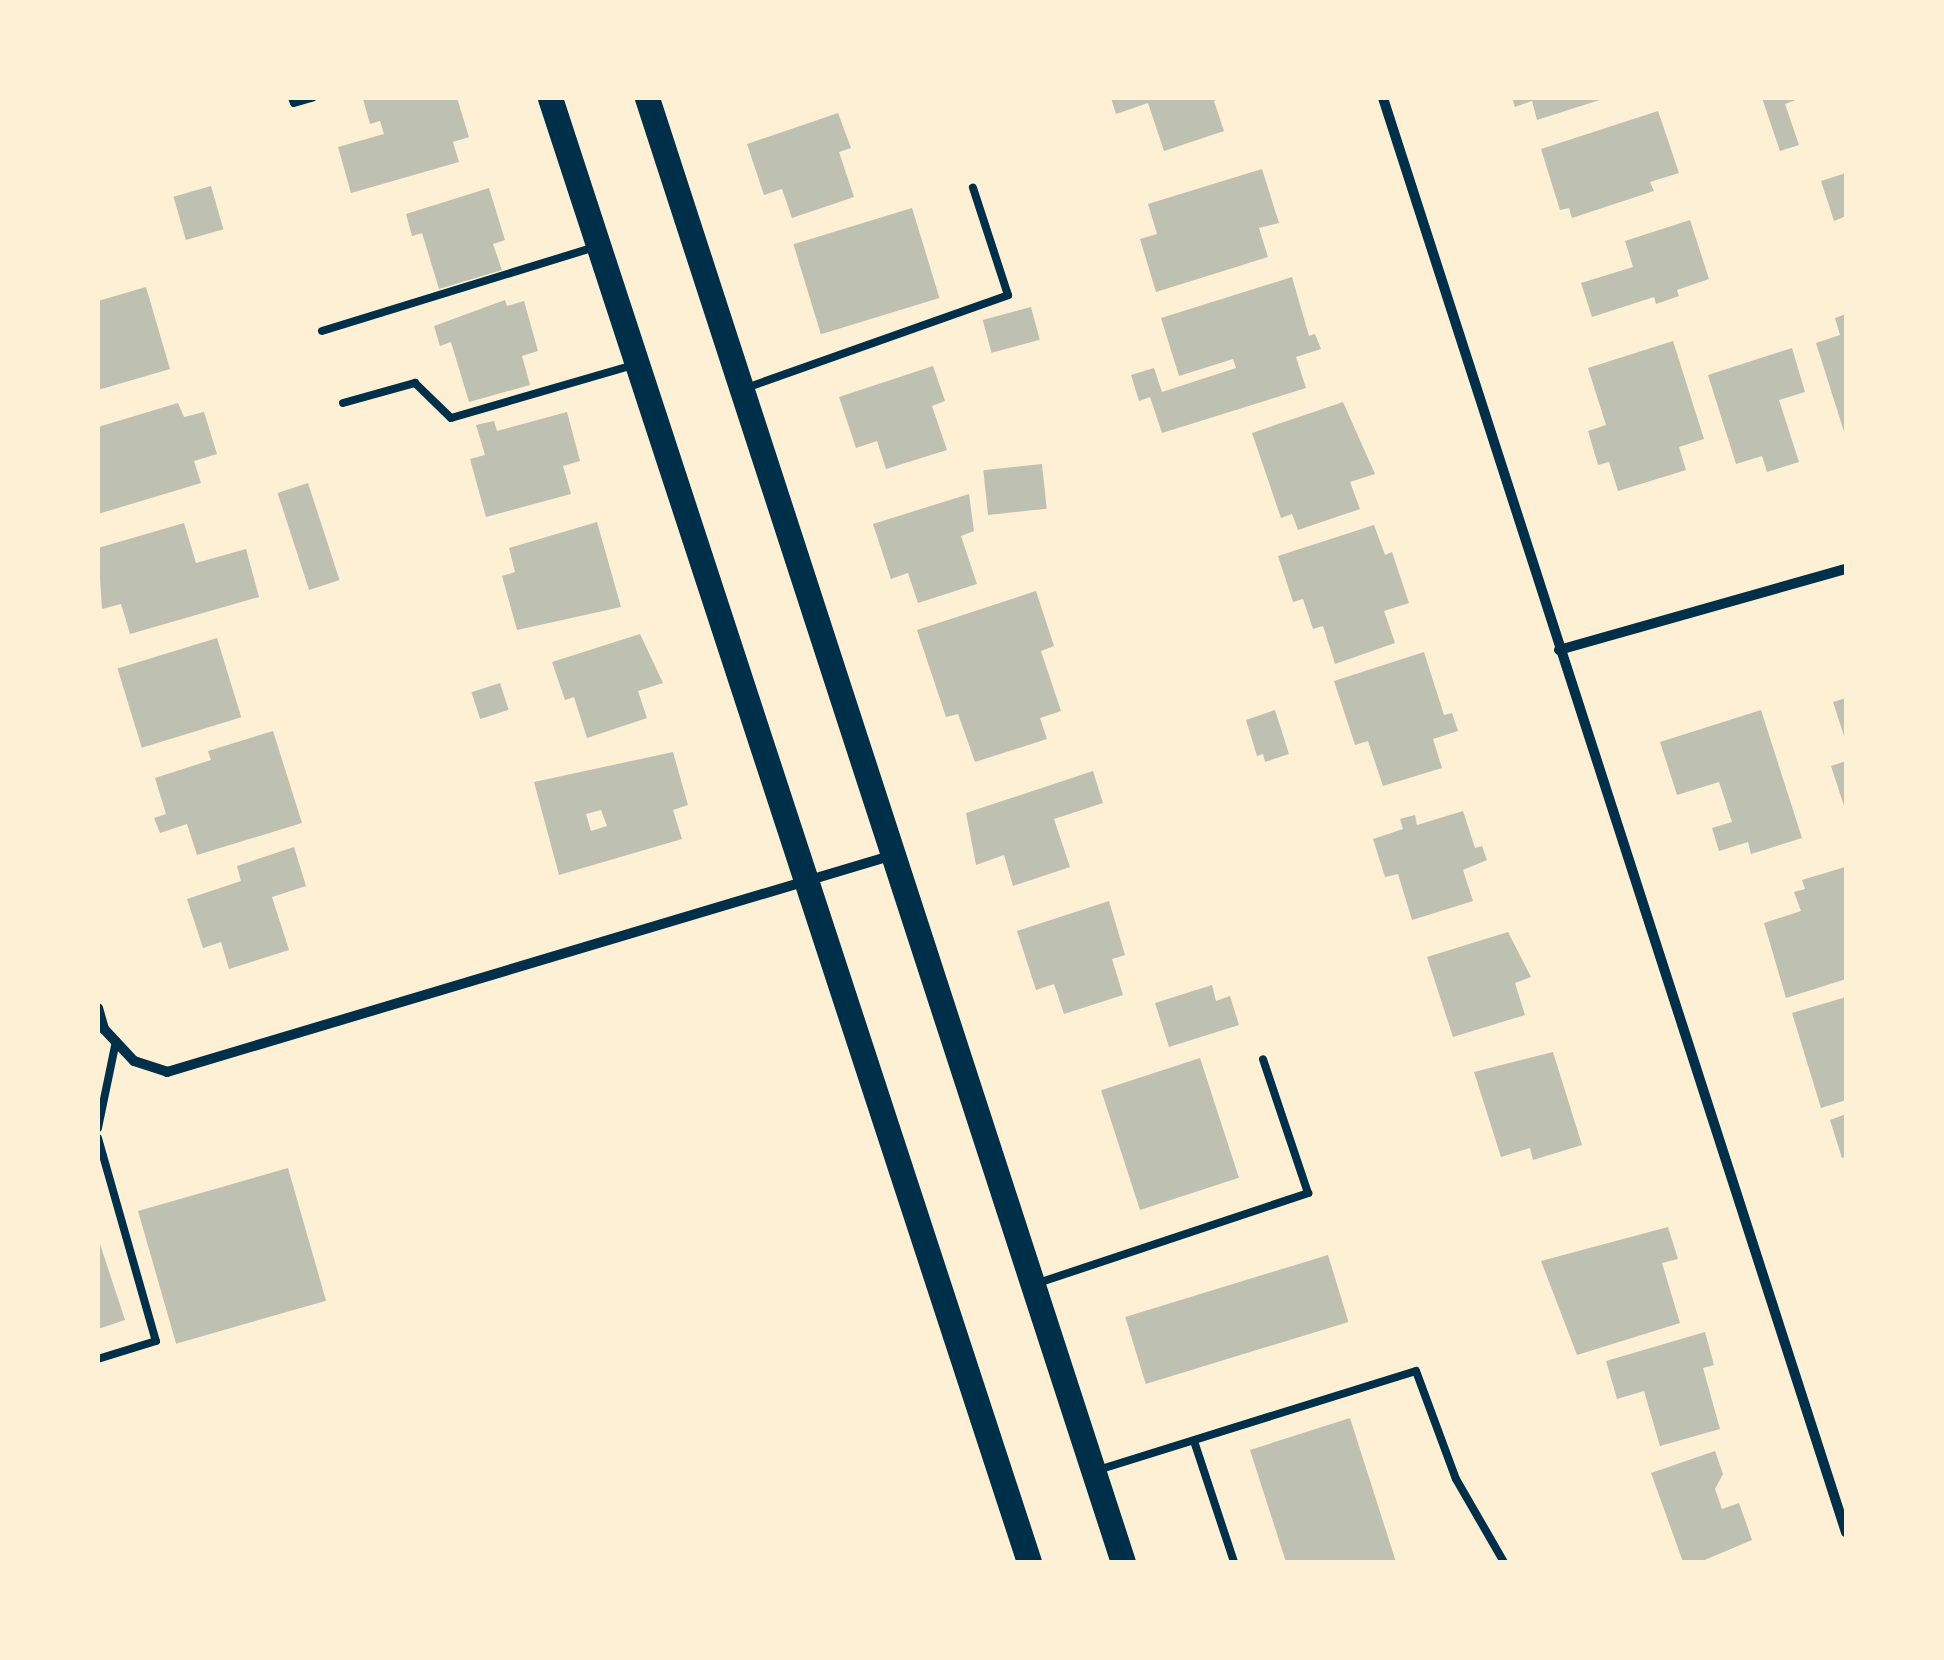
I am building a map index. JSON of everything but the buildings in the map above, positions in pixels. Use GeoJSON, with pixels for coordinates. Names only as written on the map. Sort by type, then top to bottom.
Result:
{"type":"FeatureCollection","features":[{"type":"Feature","properties":{"kind":"main road"},"geometry":{"type":"LineString","coordinates":[[550,98],[1029,1562]]}},
{"type":"Feature","properties":{"kind":"main road"},"geometry":{"type":"LineString","coordinates":[[647,98],[1124,1562]]}},
{"type":"Feature","properties":{"kind":"street"},"geometry":{"type":"LineString","coordinates":[[1383,98],[1846,1532]]}},
{"type":"Feature","properties":{"kind":"street"},"geometry":{"type":"LineString","coordinates":[[1559,650],[1846,570]]}},
{"type":"Feature","properties":{"kind":"street"},"geometry":{"type":"LineString","coordinates":[[98,1008],[116,1042],[134,1061],[167,1072],[893,855]]}},
{"type":"Feature","properties":{"kind":"lane"},"geometry":{"type":"LineString","coordinates":[[292,98],[294,103],[312,98]]}},
{"type":"Feature","properties":{"kind":"lane"},"geometry":{"type":"LineString","coordinates":[[742,389],[1008,295],[973,188]]}},
{"type":"Feature","properties":{"kind":"lane"},"geometry":{"type":"LineString","coordinates":[[322,331],[600,246]]}},
{"type":"Feature","properties":{"kind":"lane"},"geometry":{"type":"LineString","coordinates":[[343,403],[415,382],[451,418],[637,364]]}},
{"type":"Feature","properties":{"kind":"lane"},"geometry":{"type":"LineString","coordinates":[[98,1128],[116,1042]]}},
{"type":"Feature","properties":{"kind":"lane"},"geometry":{"type":"LineString","coordinates":[[1034,1284],[1308,1194],[1263,1060]]}},
{"type":"Feature","properties":{"kind":"lane"},"geometry":{"type":"LineString","coordinates":[[98,1138],[156,1341],[98,1359]]}},
{"type":"Feature","properties":{"kind":"lane"},"geometry":{"type":"LineString","coordinates":[[1093,1472],[1416,1371],[1456,1479],[1504,1562]]}},
{"type":"Feature","properties":{"kind":"lane"},"geometry":{"type":"LineString","coordinates":[[1194,1441],[1234,1562]]}}]}
